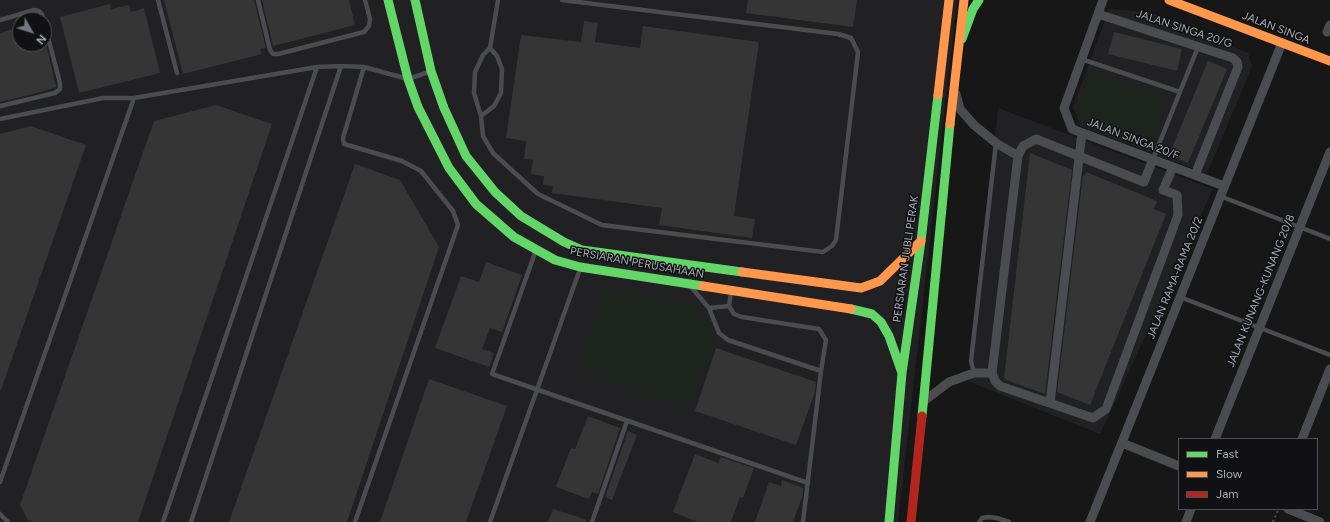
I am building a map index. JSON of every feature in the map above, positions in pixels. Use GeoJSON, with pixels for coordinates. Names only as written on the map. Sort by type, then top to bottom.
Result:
{"type":"FeatureCollection","features":[{"type":"Feature","properties":{"kind":"main road","name":"PERSIARAN PERUSAHAAN"},"geometry":{"type":"LineString","coordinates":[[388,0],[408,79],[418,107],[449,168],[476,204],[514,237],[555,260],[580,267],[863,311],[872,314],[881,322],[889,336],[902,373]]}},
{"type":"Feature","properties":{"kind":"main road","name":"PERSIARAN PERUSAHAAN"},"geometry":{"type":"LineString","coordinates":[[415,0],[431,71],[444,108],[466,156],[495,192],[521,216],[564,242],[582,250],[861,288],[880,281],[921,241]]}},
{"type":"Feature","properties":{"kind":"main road","name":"PERSIARAN JUBLI PERAK"},"geometry":{"type":"LineString","coordinates":[[889,522],[902,373],[921,241],[950,0]]}},
{"type":"Feature","properties":{"kind":"main road"},"geometry":{"type":"LineString","coordinates":[[911,522],[957,52],[964,0]]}},
{"type":"Feature","properties":{"kind":"main road"},"geometry":{"type":"LineString","coordinates":[[957,52],[979,0]]}},
{"type":"Feature","properties":{"kind":"main road","name":"JALAN SINGA"},"geometry":{"type":"LineString","coordinates":[[1169,0],[1282,42],[1330,62]]}},
{"type":"Feature","properties":{"kind":"street","name":"JALAN SINGA 20/F"},"geometry":{"type":"LineString","coordinates":[[1103,0],[1064,108],[1072,129],[1224,186]]}},
{"type":"Feature","properties":{"kind":"street","name":"JALAN SINGA 20/G"},"geometry":{"type":"LineString","coordinates":[[1098,14],[1233,58],[1237,62],[1238,67],[1195,175]]}},
{"type":"Feature","properties":{"kind":"street","name":"JALAN RAMA-RAMA 20/2"},"geometry":{"type":"LineString","coordinates":[[1090,522],[1282,42]]}},
{"type":"Feature","properties":{"kind":"street"},"geometry":{"type":"LineString","coordinates":[[954,86],[960,109],[974,125],[996,143],[1018,156]]}},
{"type":"Feature","properties":{"kind":"street"},"geometry":{"type":"LineString","coordinates":[[1050,403],[1078,156],[1082,133]]}},
{"type":"Feature","properties":{"kind":"street"},"geometry":{"type":"LineString","coordinates":[[1153,159],[1144,182],[1036,139],[1024,146],[1018,156],[992,373],[995,381],[1000,386],[1093,418],[1106,409],[1178,215],[1176,195],[1163,190],[1173,167]]}},
{"type":"Feature","properties":{"kind":"street","name":"JALAN KUNANG-KUNANG 20/8"},"geometry":{"type":"LineString","coordinates":[[1215,438],[1330,152]]}},
{"type":"Feature","properties":{"kind":"street"},"geometry":{"type":"LineString","coordinates":[[1302,438],[1327,387],[1330,369]]}},
{"type":"Feature","properties":{"kind":"street"},"geometry":{"type":"LineString","coordinates":[[924,401],[949,382],[974,373],[992,373]]}},
{"type":"Feature","properties":{"kind":"street"},"geometry":{"type":"LineString","coordinates":[[1122,443],[1178,466]]}},
{"type":"Feature","properties":{"kind":"street"},"geometry":{"type":"LineString","coordinates":[[1186,522],[1191,510]]}},
{"type":"Feature","properties":{"kind":"street"},"geometry":{"type":"LineString","coordinates":[[1290,510],[1320,522]]}},
{"type":"Feature","properties":{"kind":"lane"},"geometry":{"type":"LineString","coordinates":[[158,0],[177,73]]}},
{"type":"Feature","properties":{"kind":"lane"},"geometry":{"type":"LineString","coordinates":[[258,0],[270,50],[273,54],[278,54],[364,32],[369,26],[370,20],[365,0]]}},
{"type":"Feature","properties":{"kind":"lane"},"geometry":{"type":"LineString","coordinates":[[498,0],[490,48],[483,55],[476,72],[474,93],[481,116],[483,136],[493,153],[538,194],[602,225],[823,252],[832,246],[836,240],[858,52],[851,38],[838,34],[562,0]]}},
{"type":"Feature","properties":{"kind":"lane"},"geometry":{"type":"LineString","coordinates":[[27,12],[34,10],[40,12]]}},
{"type":"Feature","properties":{"kind":"lane"},"geometry":{"type":"LineString","coordinates":[[0,20],[12,16]]}},
{"type":"Feature","properties":{"kind":"lane"},"geometry":{"type":"LineString","coordinates":[[1153,159],[1198,46]]}},
{"type":"Feature","properties":{"kind":"lane"},"geometry":{"type":"LineString","coordinates":[[481,116],[494,106],[501,93],[502,69],[497,56],[490,48]]}},
{"type":"Feature","properties":{"kind":"lane"},"geometry":{"type":"LineString","coordinates":[[0,106],[56,93],[60,89],[60,83],[52,52]]}},
{"type":"Feature","properties":{"kind":"lane"},"geometry":{"type":"LineString","coordinates":[[1081,59],[1180,92]]}},
{"type":"Feature","properties":{"kind":"lane"},"geometry":{"type":"LineString","coordinates":[[191,522],[341,66]]}},
{"type":"Feature","properties":{"kind":"lane"},"geometry":{"type":"LineString","coordinates":[[0,120],[103,98],[134,98],[318,67],[364,67],[408,79],[431,71]]}},
{"type":"Feature","properties":{"kind":"lane"},"geometry":{"type":"LineString","coordinates":[[162,522],[318,67]]}},
{"type":"Feature","properties":{"kind":"lane"},"geometry":{"type":"LineString","coordinates":[[355,522],[458,225],[453,211],[421,171],[402,161],[344,144],[343,138],[364,67]]}},
{"type":"Feature","properties":{"kind":"lane"},"geometry":{"type":"LineString","coordinates":[[0,482],[134,98]]}},
{"type":"Feature","properties":{"kind":"lane"},"geometry":{"type":"LineString","coordinates":[[974,373],[971,360],[996,143]]}},
{"type":"Feature","properties":{"kind":"lane"},"geometry":{"type":"LineString","coordinates":[[1220,196],[1330,239]]}},
{"type":"Feature","properties":{"kind":"lane"},"geometry":{"type":"LineString","coordinates":[[536,249],[492,374],[808,483]]}},
{"type":"Feature","properties":{"kind":"lane"},"geometry":{"type":"LineString","coordinates":[[490,522],[580,267]]}},
{"type":"Feature","properties":{"kind":"lane"},"geometry":{"type":"LineString","coordinates":[[689,284],[709,308],[719,333],[728,340],[821,371]]}},
{"type":"Feature","properties":{"kind":"lane"},"geometry":{"type":"LineString","coordinates":[[731,291],[729,306],[734,314],[742,317],[819,329],[826,340],[803,522]]}},
{"type":"Feature","properties":{"kind":"lane"},"geometry":{"type":"LineString","coordinates":[[1180,297],[1330,355]]}},
{"type":"Feature","properties":{"kind":"lane"},"geometry":{"type":"LineString","coordinates":[[709,308],[729,306]]}},
{"type":"Feature","properties":{"kind":"lane"},"geometry":{"type":"LineString","coordinates":[[592,522],[627,421]]}},
{"type":"Feature","properties":{"kind":"lane"},"geometry":{"type":"LineString","coordinates":[[0,514],[8,522]]}},
{"type":"Feature","properties":{"kind":"lane"},"geometry":{"type":"LineString","coordinates":[[979,522],[982,518],[988,517],[1009,522]]}},
{"type":"Feature","properties":{"kind":"path"},"geometry":{"type":"LineString","coordinates":[[1273,522],[1278,510]]}},
{"type":"Feature","properties":{"kind":"shaded area"},"geometry":{"type":"Polygon","coordinates":[[[0,0],[957,0],[898,522],[0,522],[0,0]]]}},
{"type":"Feature","properties":{"kind":"shaded area"},"geometry":{"type":"Polygon","coordinates":[[[1109,9],[1149,12],[1248,53],[1252,66],[1207,174],[1080,126],[1073,107],[1109,9]]]}},
{"type":"Feature","properties":{"kind":"shaded area"},"geometry":{"type":"Polygon","coordinates":[[[1091,69],[1167,97],[1149,147],[1082,122],[1077,108],[1091,69]]]}},
{"type":"Feature","properties":{"kind":"shaded area"},"geometry":{"type":"Polygon","coordinates":[[[998,108],[1213,189],[1100,434],[970,382],[998,108]]]}},
{"type":"Feature","properties":{"kind":"shaded area"},"geometry":{"type":"Polygon","coordinates":[[[605,288],[697,303],[714,339],[688,410],[576,370],[605,288]]]}},
{"type":"Feature","properties":{"kind":"building"},"geometry":{"type":"Polygon","coordinates":[[[164,0],[254,0],[266,48],[260,49],[262,54],[183,74],[164,0]]]}},
{"type":"Feature","properties":{"kind":"building"},"geometry":{"type":"Polygon","coordinates":[[[262,0],[349,0],[355,25],[273,46],[262,0]]]}},
{"type":"Feature","properties":{"kind":"building"},"geometry":{"type":"Polygon","coordinates":[[[748,0],[857,0],[853,27],[746,13],[748,0]]]}},
{"type":"Feature","properties":{"kind":"building"},"geometry":{"type":"Polygon","coordinates":[[[110,4],[111,9],[129,5],[131,12],[144,8],[160,73],[79,93],[60,17],[110,4]]]}},
{"type":"Feature","properties":{"kind":"building"},"geometry":{"type":"Polygon","coordinates":[[[584,21],[598,23],[595,42],[640,48],[643,26],[759,42],[734,216],[755,219],[752,238],[659,225],[662,208],[552,193],[553,186],[543,185],[544,176],[531,174],[533,160],[524,159],[526,141],[506,138],[521,35],[581,42],[584,21]]]}},
{"type":"Feature","properties":{"kind":"building"},"geometry":{"type":"Polygon","coordinates":[[[12,29],[12,52],[48,52],[56,87],[0,102],[0,33],[12,29]]]}},
{"type":"Feature","properties":{"kind":"building"},"geometry":{"type":"Polygon","coordinates":[[[1114,32],[1182,49],[1177,71],[1108,54],[1114,32]]]}},
{"type":"Feature","properties":{"kind":"building"},"geometry":{"type":"Polygon","coordinates":[[[1208,61],[1227,69],[1188,163],[1169,155],[1208,61]]]}},
{"type":"Feature","properties":{"kind":"building"},"geometry":{"type":"Polygon","coordinates":[[[216,105],[272,124],[138,522],[35,522],[28,520],[20,505],[154,121],[216,105]]]}},
{"type":"Feature","properties":{"kind":"building"},"geometry":{"type":"Polygon","coordinates":[[[31,126],[86,145],[1,390],[0,134],[31,126]]]}},
{"type":"Feature","properties":{"kind":"building"},"geometry":{"type":"Polygon","coordinates":[[[1030,153],[1072,170],[1045,394],[1004,379],[1030,153]]]}},
{"type":"Feature","properties":{"kind":"building"},"geometry":{"type":"Polygon","coordinates":[[[355,164],[400,180],[439,247],[347,522],[229,522],[355,164]]]}},
{"type":"Feature","properties":{"kind":"building"},"geometry":{"type":"Polygon","coordinates":[[[1086,172],[1157,201],[1154,209],[1166,214],[1090,405],[1057,392],[1083,175],[1085,176],[1086,172]]]}},
{"type":"Feature","properties":{"kind":"building"},"geometry":{"type":"Polygon","coordinates":[[[486,262],[522,275],[502,332],[490,328],[482,349],[494,353],[489,367],[435,348],[461,276],[479,282],[486,262]]]}},
{"type":"Feature","properties":{"kind":"building"},"geometry":{"type":"Polygon","coordinates":[[[716,348],[816,382],[815,392],[796,445],[695,411],[716,348]]]}},
{"type":"Feature","properties":{"kind":"building"},"geometry":{"type":"Polygon","coordinates":[[[429,379],[507,406],[466,522],[380,522],[429,379]]]}},
{"type":"Feature","properties":{"kind":"building"},"geometry":{"type":"Polygon","coordinates":[[[588,416],[620,428],[598,494],[592,492],[589,499],[556,487],[571,448],[575,449],[588,416]]]}},
{"type":"Feature","properties":{"kind":"building"},"geometry":{"type":"Polygon","coordinates":[[[628,431],[637,435],[612,500],[605,497],[628,431]]]}},
{"type":"Feature","properties":{"kind":"building"},"geometry":{"type":"Polygon","coordinates":[[[695,454],[718,463],[721,457],[754,468],[743,498],[740,497],[731,522],[698,522],[673,512],[695,454]]]}},
{"type":"Feature","properties":{"kind":"building"},"geometry":{"type":"Polygon","coordinates":[[[782,480],[803,488],[803,494],[793,522],[755,522],[769,482],[781,486],[782,480]]]}},
{"type":"Feature","properties":{"kind":"building"},"geometry":{"type":"Polygon","coordinates":[[[553,509],[587,520],[586,522],[548,522],[553,509]]]}},
{"type":"Feature","properties":{"kind":"traffic: fast"},"geometry":{"type":"LineString","coordinates":[[388,0],[408,79],[418,107],[449,168],[476,204],[514,237],[555,260],[580,267],[703,286]]}},
{"type":"Feature","properties":{"kind":"traffic: fast"},"geometry":{"type":"LineString","coordinates":[[415,0],[431,71],[444,108],[466,156],[495,192],[521,216],[564,242],[582,250],[742,272]]}},
{"type":"Feature","properties":{"kind":"traffic: fast"},"geometry":{"type":"LineString","coordinates":[[962,39],[973,9],[979,0]]}},
{"type":"Feature","properties":{"kind":"traffic: fast"},"geometry":{"type":"LineString","coordinates":[[889,522],[902,373],[921,241],[938,95]]}},
{"type":"Feature","properties":{"kind":"traffic: fast"},"geometry":{"type":"LineString","coordinates":[[922,416],[950,124]]}},
{"type":"Feature","properties":{"kind":"traffic: fast"},"geometry":{"type":"LineString","coordinates":[[851,309],[872,314],[881,322],[889,336],[902,373]]}},
{"type":"Feature","properties":{"kind":"traffic: slow"},"geometry":{"type":"LineString","coordinates":[[938,95],[949,0]]}},
{"type":"Feature","properties":{"kind":"traffic: slow"},"geometry":{"type":"LineString","coordinates":[[950,124],[964,0]]}},
{"type":"Feature","properties":{"kind":"traffic: slow"},"geometry":{"type":"LineString","coordinates":[[1169,0],[1330,61]]}},
{"type":"Feature","properties":{"kind":"traffic: slow"},"geometry":{"type":"LineString","coordinates":[[742,272],[861,288],[880,281],[921,241]]}},
{"type":"Feature","properties":{"kind":"traffic: slow"},"geometry":{"type":"LineString","coordinates":[[703,286],[851,309]]}},
{"type":"Feature","properties":{"kind":"traffic: jam"},"geometry":{"type":"LineString","coordinates":[[911,522],[922,416]]}}]}
